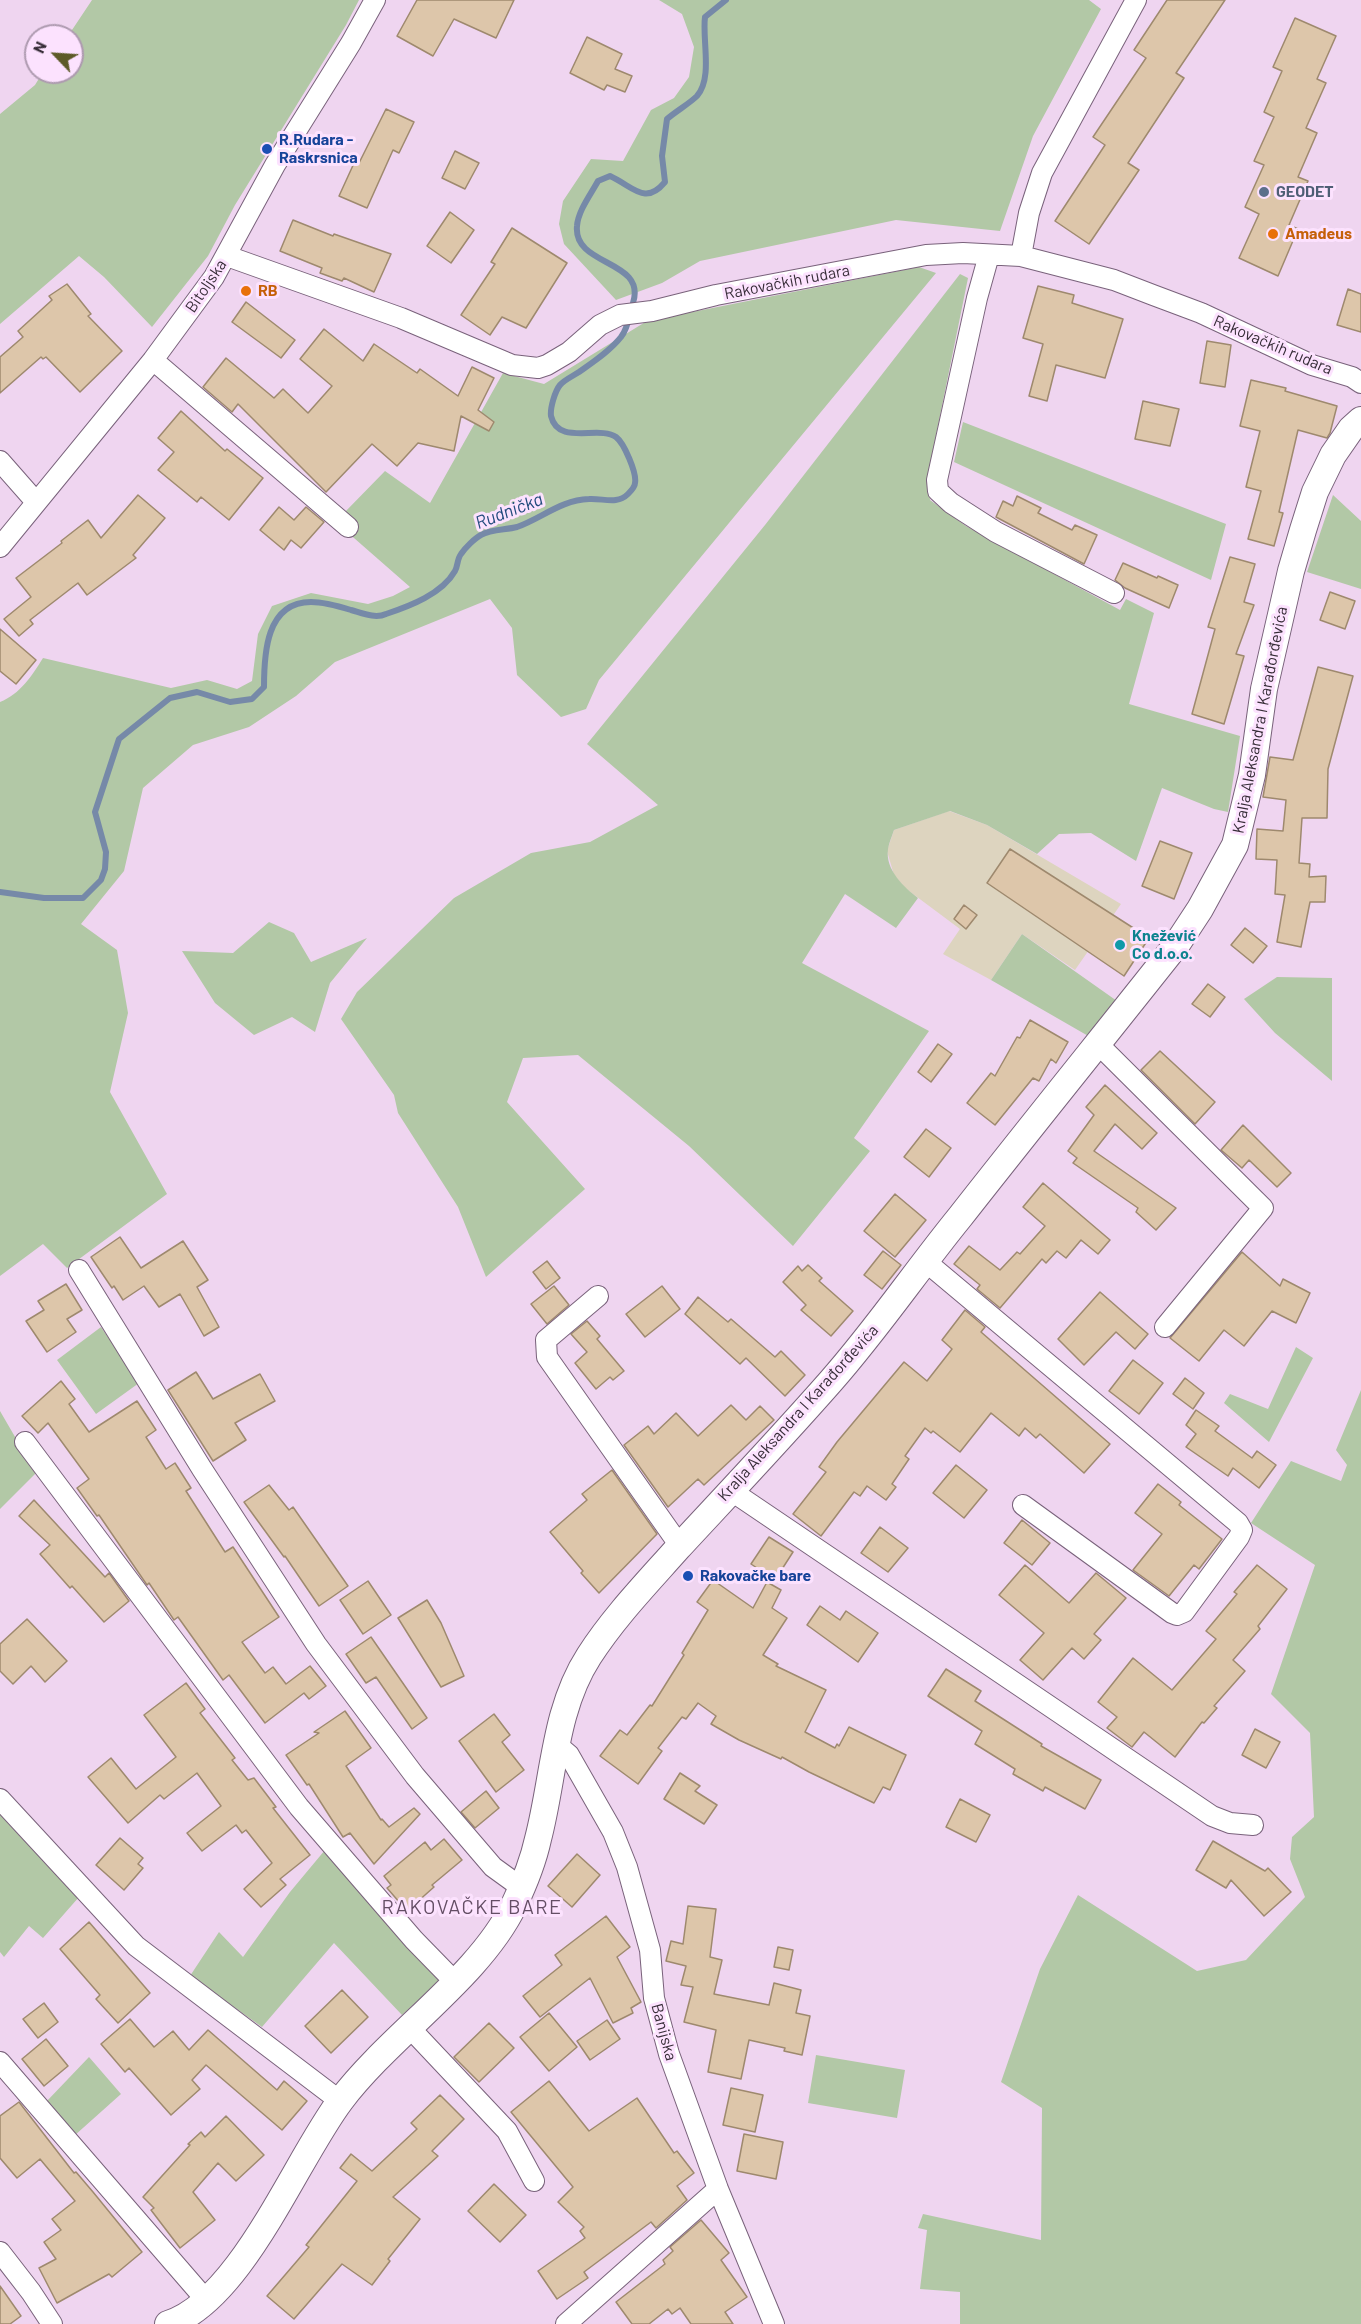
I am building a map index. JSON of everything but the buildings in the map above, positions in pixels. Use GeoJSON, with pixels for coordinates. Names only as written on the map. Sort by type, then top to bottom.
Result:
{"type":"FeatureCollection","features":[{"type":"Feature","properties":{"kind":"street","name":"Bitoljska"},"geometry":{"type":"LineString","coordinates":[[0,547],[153,360],[201,296],[227,256],[274,165],[351,43],[375,0]]}},
{"type":"Feature","properties":{"kind":"street"},"geometry":{"type":"LineString","coordinates":[[1022,256],[1029,213],[1042,173],[1136,0]]}},
{"type":"Feature","properties":{"kind":"street","name":"Rakovačkih rudara"},"geometry":{"type":"LineString","coordinates":[[227,256],[401,318],[520,367],[538,368],[569,352],[600,326],[620,315],[652,311],[716,295],[926,255],[963,253],[1022,256],[1114,280],[1211,318],[1312,364],[1352,377],[1361,383]]}},
{"type":"Feature","properties":{"kind":"street"},"geometry":{"type":"LineString","coordinates":[[989,255],[977,298],[937,480],[938,491],[951,504],[996,532],[1114,593]]}},
{"type":"Feature","properties":{"kind":"street"},"geometry":{"type":"LineString","coordinates":[[153,360],[348,527]]}},
{"type":"Feature","properties":{"kind":"street","name":"Kralja Aleksandra I Karađorđevića"},"geometry":{"type":"LineString","coordinates":[[168,2324],[187,2315],[206,2300],[233,2272],[263,2228],[340,2101],[409,2026],[455,1982],[488,1945],[507,1918],[522,1888],[538,1839],[556,1744],[574,1684],[589,1655],[638,1592],[830,1382],[882,1320],[925,1262],[1177,944],[1200,909],[1235,845],[1252,775],[1264,689],[1291,571],[1315,492],[1333,455],[1351,429],[1361,420]]}},
{"type":"Feature","properties":{"kind":"street"},"geometry":{"type":"LineString","coordinates":[[0,461],[36,502]]}},
{"type":"Feature","properties":{"kind":"street"},"geometry":{"type":"LineString","coordinates":[[1097,1043],[1263,1208],[1165,1327]]}},
{"type":"Feature","properties":{"kind":"street"},"geometry":{"type":"LineString","coordinates":[[925,1262],[1238,1523],[1242,1530],[1184,1612],[1178,1615],[1172,1613],[1023,1504]]}},
{"type":"Feature","properties":{"kind":"street"},"geometry":{"type":"LineString","coordinates":[[79,1270],[202,1469],[316,1644],[414,1776],[493,1867],[522,1888]]}},
{"type":"Feature","properties":{"kind":"street"},"geometry":{"type":"LineString","coordinates":[[598,1296],[546,1340],[547,1357],[680,1546]]}},
{"type":"Feature","properties":{"kind":"street"},"geometry":{"type":"LineString","coordinates":[[25,1442],[298,1807],[414,1940],[455,1982]]}},
{"type":"Feature","properties":{"kind":"street"},"geometry":{"type":"LineString","coordinates":[[730,1490],[1212,1816],[1230,1823],[1253,1825]]}},
{"type":"Feature","properties":{"kind":"street","name":"Banijska"},"geometry":{"type":"LineString","coordinates":[[556,1744],[569,1755],[613,1832],[627,1867],[650,1950],[654,1998],[660,2027],[718,2189],[774,2324]]}},
{"type":"Feature","properties":{"kind":"street"},"geometry":{"type":"LineString","coordinates":[[0,1799],[136,1946],[340,2101]]}},
{"type":"Feature","properties":{"kind":"street"},"geometry":{"type":"LineString","coordinates":[[409,2026],[502,2126],[514,2142],[534,2181]]}},
{"type":"Feature","properties":{"kind":"street"},"geometry":{"type":"LineString","coordinates":[[0,2062],[206,2300]]}},
{"type":"Feature","properties":{"kind":"street"},"geometry":{"type":"LineString","coordinates":[[567,2324],[718,2189]]}},
{"type":"Feature","properties":{"kind":"street"},"geometry":{"type":"LineString","coordinates":[[0,2252],[32,2292],[52,2324]]}},
{"type":"Feature","properties":{"kind":"shaded area"},"geometry":{"type":"Polygon","coordinates":[[[949,811],[987,825],[1121,904],[1075,970],[1022,934],[991,980],[943,954],[960,929],[905,888],[894,875],[887,851],[894,830],[949,811]]]}},
{"type":"Feature","properties":{"kind":"green space"},"geometry":{"type":"Polygon","coordinates":[[[92,0],[359,0],[346,25],[235,205],[208,256],[152,327],[104,277],[79,256],[0,324],[0,114],[36,84],[84,84],[84,24],[76,24],[92,0]]]}},
{"type":"Feature","properties":{"kind":"green space"},"geometry":{"type":"Polygon","coordinates":[[[659,0],[1089,0],[1101,9],[1033,136],[1000,231],[896,220],[700,261],[662,283],[616,300],[564,244],[559,224],[563,201],[591,159],[623,161],[651,110],[674,98],[689,77],[694,47],[682,14],[659,0]]]}},
{"type":"Feature","properties":{"kind":"green space"},"geometry":{"type":"Polygon","coordinates":[[[919,267],[936,273],[599,680],[586,709],[561,717],[517,675],[512,628],[490,599],[335,662],[296,696],[249,727],[193,745],[143,788],[124,871],[81,924],[117,950],[128,1013],[110,1092],[167,1194],[67,1268],[43,1244],[0,1276],[0,702],[14,694],[30,678],[43,658],[171,688],[207,680],[237,689],[252,681],[258,634],[272,606],[311,593],[368,604],[393,596],[410,587],[346,531],[344,513],[385,471],[430,503],[503,373],[544,384],[647,321],[919,267]]]}},
{"type":"Feature","properties":{"kind":"green space"},"geometry":{"type":"Polygon","coordinates":[[[960,274],[968,278],[928,475],[930,500],[966,526],[1120,610],[1126,599],[1154,613],[1129,704],[1240,736],[1228,812],[1214,809],[1162,788],[1136,861],[1091,833],[1059,834],[1037,854],[987,825],[950,811],[894,830],[888,849],[889,864],[902,883],[918,898],[896,928],[845,894],[802,963],[929,1031],[854,1138],[870,1151],[793,1246],[689,1146],[578,1055],[523,1058],[507,1102],[585,1189],[486,1277],[458,1207],[398,1113],[394,1095],[341,1019],[357,992],[454,898],[531,853],[590,842],[658,805],[587,744],[765,525],[960,274]]]}},
{"type":"Feature","properties":{"kind":"green space"},"geometry":{"type":"Polygon","coordinates":[[[963,422],[1226,524],[1211,580],[954,462],[963,422]]]}},
{"type":"Feature","properties":{"kind":"green space"},"geometry":{"type":"Polygon","coordinates":[[[1333,495],[1361,521],[1361,589],[1307,572],[1333,495]]]}},
{"type":"Feature","properties":{"kind":"green space"},"geometry":{"type":"Polygon","coordinates":[[[269,922],[294,933],[311,962],[367,938],[330,983],[315,1032],[292,1017],[254,1035],[215,1003],[182,951],[233,953],[269,922]]]}},
{"type":"Feature","properties":{"kind":"green space"},"geometry":{"type":"Polygon","coordinates":[[[1022,934],[1117,1001],[1090,1037],[991,980],[1022,934]]]}},
{"type":"Feature","properties":{"kind":"green space"},"geometry":{"type":"Polygon","coordinates":[[[1277,977],[1332,978],[1332,1081],[1275,1033],[1244,999],[1277,977]]]}},
{"type":"Feature","properties":{"kind":"green space"},"geometry":{"type":"Polygon","coordinates":[[[101,1327],[139,1383],[96,1414],[57,1360],[101,1327]]]}},
{"type":"Feature","properties":{"kind":"green space"},"geometry":{"type":"Polygon","coordinates":[[[1296,1347],[1313,1358],[1269,1442],[1224,1403],[1230,1394],[1268,1409],[1296,1347]]]}},
{"type":"Feature","properties":{"kind":"green space"},"geometry":{"type":"Polygon","coordinates":[[[1361,1390],[1361,2324],[960,2324],[960,2292],[920,2289],[927,2230],[918,2228],[923,2214],[1041,2240],[1042,2108],[1001,2082],[1040,1969],[1078,1895],[1197,1971],[1246,1960],[1305,1897],[1290,1859],[1292,1837],[1314,1817],[1310,1733],[1271,1694],[1315,1565],[1251,1523],[1291,1461],[1341,1481],[1347,1465],[1336,1450],[1361,1390]]]}},
{"type":"Feature","properties":{"kind":"green space"},"geometry":{"type":"Polygon","coordinates":[[[0,1411],[36,1473],[0,1509],[0,1411]]]}},
{"type":"Feature","properties":{"kind":"green space"},"geometry":{"type":"Polygon","coordinates":[[[0,1811],[79,1897],[43,1938],[29,1926],[4,1957],[0,1952],[0,1811]]]}},
{"type":"Feature","properties":{"kind":"green space"},"geometry":{"type":"Polygon","coordinates":[[[325,1850],[440,1981],[402,2015],[334,1943],[262,2027],[190,1976],[219,1932],[243,1957],[290,1892],[325,1850]]]}},
{"type":"Feature","properties":{"kind":"green space"},"geometry":{"type":"Polygon","coordinates":[[[816,2055],[905,2070],[897,2118],[808,2103],[816,2055]]]}},
{"type":"Feature","properties":{"kind":"green space"},"geometry":{"type":"Polygon","coordinates":[[[89,2057],[121,2094],[74,2136],[46,2102],[89,2057]]]}},
{"type":"Feature","properties":{"kind":"waterway","name":"Rudnička"},"geometry":{"type":"LineString","coordinates":[[0,892],[44,898],[83,898],[101,880],[105,869],[106,852],[95,812],[119,739],[170,698],[197,692],[230,702],[252,699],[264,687],[267,646],[276,620],[285,611],[296,604],[311,602],[331,604],[373,616],[395,611],[425,598],[442,586],[455,571],[463,552],[481,535],[517,527],[579,500],[615,500],[624,497],[630,491],[635,484],[634,472],[626,452],[616,437],[600,433],[570,433],[555,425],[551,416],[553,400],[560,385],[617,342],[625,330],[633,303],[634,289],[630,278],[586,249],[579,239],[578,220],[598,181],[610,176],[645,194],[658,189],[665,182],[662,156],[667,119],[694,99],[702,88],[706,69],[705,17],[726,0]]}},
{"type":"Feature","properties":{"kind":"place","name":"R.Rudara - Raskrsnica"},"geometry":{"type":"Point","coordinates":[267,149]}},
{"type":"Feature","properties":{"kind":"place","name":"GEODET"},"geometry":{"type":"Point","coordinates":[1264,192]}},
{"type":"Feature","properties":{"kind":"place","name":"Amadeus"},"geometry":{"type":"Point","coordinates":[1273,234]}},
{"type":"Feature","properties":{"kind":"place","name":"RB"},"geometry":{"type":"Point","coordinates":[246,291]}},
{"type":"Feature","properties":{"kind":"place","name":"Knežević Co d.o.o."},"geometry":{"type":"Point","coordinates":[1120,945]}},
{"type":"Feature","properties":{"kind":"place","name":"Rakovačke bare"},"geometry":{"type":"Point","coordinates":[688,1576]}},
{"type":"Feature","properties":{"kind":"district","name":"RAKOVAČKE BARE"},"geometry":{"type":"Point","coordinates":[472,1907]}}]}
